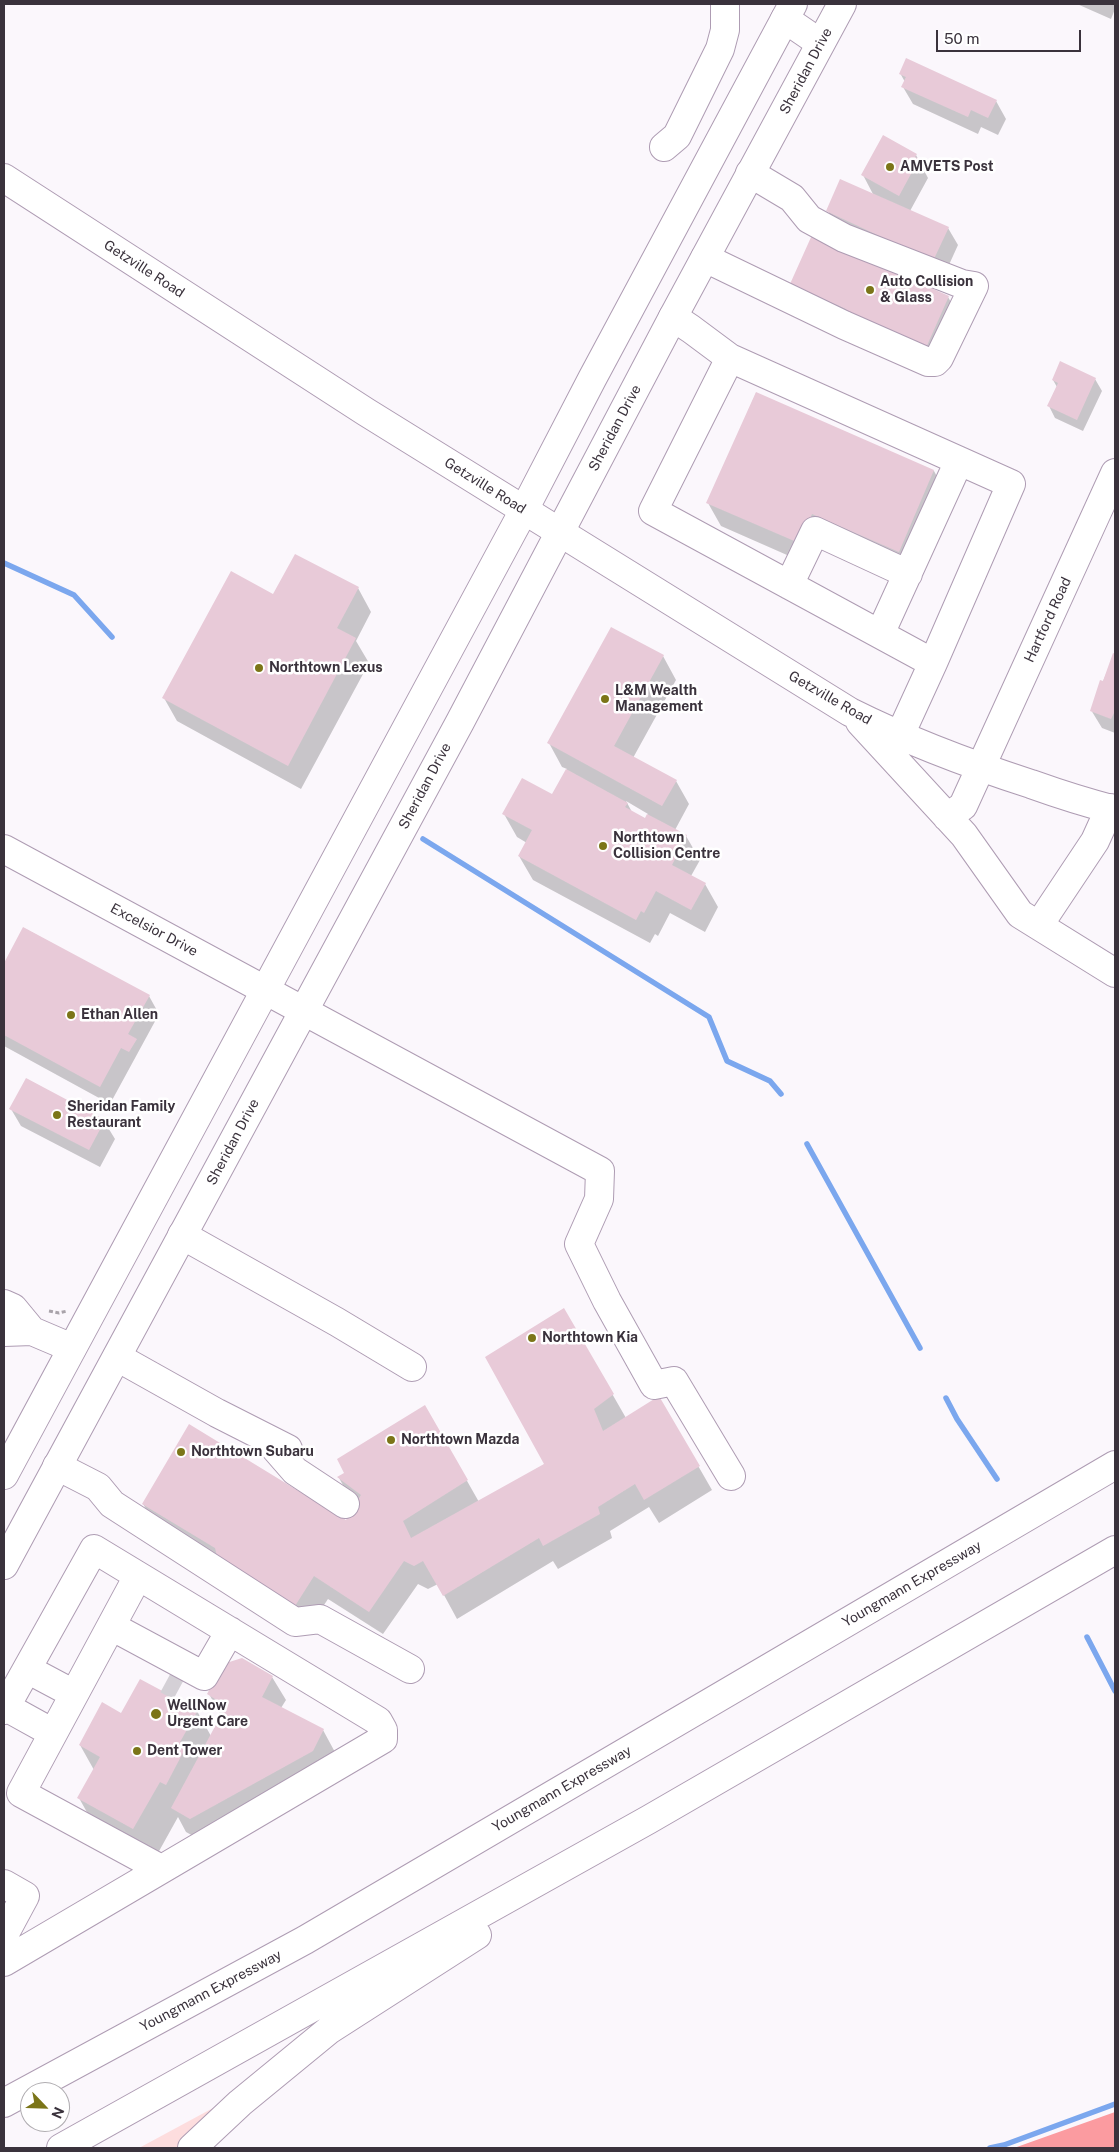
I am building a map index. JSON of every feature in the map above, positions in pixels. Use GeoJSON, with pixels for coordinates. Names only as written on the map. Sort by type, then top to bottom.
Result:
{"type":"FeatureCollection","features":[{"type":"Feature","properties":{"kind":"main road"},"geometry":{"type":"LineString","coordinates":[[664,147],[677,136],[720,49],[725,30],[725,4]]}},
{"type":"Feature","properties":{"kind":"main road","name":"Sheridan Drive"},"geometry":{"type":"LineString","coordinates":[[4,1565],[304,1010],[842,4]]}},
{"type":"Feature","properties":{"kind":"main road"},"geometry":{"type":"LineString","coordinates":[[4,1475],[524,510],[788,8],[820,43]]}},
{"type":"Feature","properties":{"kind":"main road"},"geometry":{"type":"LineString","coordinates":[[705,258],[844,325],[928,362],[935,362],[939,358],[974,286],[962,284],[844,238],[809,219],[792,198],[750,173]]}},
{"type":"Feature","properties":{"kind":"main road","name":"Getzville Road"},"geometry":{"type":"LineString","coordinates":[[4,178],[366,412],[850,712],[900,735],[981,767],[1081,801],[1112,809]]}},
{"type":"Feature","properties":{"kind":"main road"},"geometry":{"type":"LineString","coordinates":[[673,317],[730,358],[1011,484],[900,735]]}},
{"type":"Feature","properties":{"kind":"main road"},"geometry":{"type":"LineString","coordinates":[[730,358],[653,511],[933,663]]}},
{"type":"Feature","properties":{"kind":"main road"},"geometry":{"type":"LineString","coordinates":[[880,634],[959,461]]}},
{"type":"Feature","properties":{"kind":"main road","name":"Hartford Road"},"geometry":{"type":"LineString","coordinates":[[947,818],[963,806],[1115,473]]}},
{"type":"Feature","properties":{"kind":"main road"},"geometry":{"type":"LineString","coordinates":[[789,585],[815,531],[908,574]]}},
{"type":"Feature","properties":{"kind":"main road"},"geometry":{"type":"LineString","coordinates":[[850,712],[964,835],[1020,914],[1115,973]]}},
{"type":"Feature","properties":{"kind":"main road"},"geometry":{"type":"LineString","coordinates":[[1039,925],[1095,841],[1112,809]]}},
{"type":"Feature","properties":{"kind":"main road","name":"Excelsior Drive"},"geometry":{"type":"LineString","coordinates":[[4,849],[600,1171],[599,1199],[579,1244],[607,1301],[654,1385],[674,1381],[731,1476]]}},
{"type":"Feature","properties":{"kind":"main road"},"geometry":{"type":"LineString","coordinates":[[182,1235],[337,1322],[412,1367]]}},
{"type":"Feature","properties":{"kind":"main road"},"geometry":{"type":"LineString","coordinates":[[4,1304],[13,1308],[32,1331]]}},
{"type":"Feature","properties":{"kind":"main road"},"geometry":{"type":"LineString","coordinates":[[4,1332],[32,1331],[72,1348]]}},
{"type":"Feature","properties":{"kind":"main road"},"geometry":{"type":"LineString","coordinates":[[117,1357],[217,1413],[277,1443],[295,1470],[345,1504]]}},
{"type":"Feature","properties":{"kind":"main road","name":"Youngmann Expressway"},"geometry":{"type":"LineString","coordinates":[[4,2103],[305,1940],[1115,1465]]}},
{"type":"Feature","properties":{"kind":"main road"},"geometry":{"type":"LineString","coordinates":[[58,1466],[98,1487],[112,1504],[296,1622],[320,1619],[410,1669]]}},
{"type":"Feature","properties":{"kind":"main road"},"geometry":{"type":"LineString","coordinates":[[4,1962],[382,1739],[383,1730],[378,1721],[94,1549],[5,1709],[53,1732]]}},
{"type":"Feature","properties":{"kind":"main road"},"geometry":{"type":"LineString","coordinates":[[61,2148],[648,1820],[1115,1550]]}},
{"type":"Feature","properties":{"kind":"main road"},"geometry":{"type":"LineString","coordinates":[[138,1576],[20,1793],[161,1870]]}},
{"type":"Feature","properties":{"kind":"main road"},"geometry":{"type":"LineString","coordinates":[[110,1626],[157,1652],[184,1681]]}},
{"type":"Feature","properties":{"kind":"main road"},"geometry":{"type":"LineString","coordinates":[[184,1681],[230,1631]]}},
{"type":"Feature","properties":{"kind":"main road"},"geometry":{"type":"LineString","coordinates":[[157,1652],[184,1681]]}},
{"type":"Feature","properties":{"kind":"main road"},"geometry":{"type":"LineString","coordinates":[[27,1669],[74,1694]]}},
{"type":"Feature","properties":{"kind":"main road"},"geometry":{"type":"LineString","coordinates":[[192,2148],[240,2103],[329,2030],[415,1976],[648,1820]]}},
{"type":"Feature","properties":{"kind":"main road"},"geometry":{"type":"LineString","coordinates":[[4,1884],[26,1896],[4,1935]]}},
{"type":"Feature","properties":{"kind":"shaded area"},"geometry":{"type":"Polygon","coordinates":[[[226,2101],[180,2148],[139,2148],[226,2101]]]}},
{"type":"Feature","properties":{"kind":"shaded area"},"geometry":{"type":"Polygon","coordinates":[[[1115,2112],[1115,2148],[1014,2148],[1115,2112]]]}},
{"type":"Feature","properties":{"kind":"building"},"geometry":{"type":"Polygon","coordinates":[[[906,58],[997,100],[988,118],[971,110],[968,117],[901,87],[906,77],[899,74],[906,58]]]}},
{"type":"Feature","properties":{"kind":"building","name":"AMVETS Post"},"geometry":{"type":"Polygon","coordinates":[[[883,135],[917,154],[915,157],[919,159],[899,196],[861,175],[883,135]]]}},
{"type":"Feature","properties":{"kind":"building","name":"Auto Collision & Glass"},"geometry":{"type":"Polygon","coordinates":[[[840,179],[949,227],[933,261],[826,211],[840,179]]]}},
{"type":"Feature","properties":{"kind":"building","name":"Auto Collision & Glass"},"geometry":{"type":"Polygon","coordinates":[[[812,235],[949,296],[925,350],[844,314],[846,309],[790,284],[812,235]]]}},
{"type":"Feature","properties":{"kind":"building"},"geometry":{"type":"Polygon","coordinates":[[[1060,361],[1096,378],[1077,420],[1047,406],[1058,383],[1052,380],[1060,361]]]}},
{"type":"Feature","properties":{"kind":"building"},"geometry":{"type":"Polygon","coordinates":[[[756,392],[934,470],[899,552],[812,514],[799,543],[706,503],[756,392]]]}},
{"type":"Feature","properties":{"kind":"building","name":"Northtown Lexus"},"geometry":{"type":"Polygon","coordinates":[[[295,554],[359,587],[337,628],[356,638],[288,766],[162,698],[231,571],[273,594],[295,554]]]}},
{"type":"Feature","properties":{"kind":"building","name":"L&M Wealth Management"},"geometry":{"type":"Polygon","coordinates":[[[611,627],[664,655],[614,746],[677,780],[662,806],[547,743],[611,627]]]}},
{"type":"Feature","properties":{"kind":"building"},"geometry":{"type":"Polygon","coordinates":[[[1113,653],[1115,654],[1115,711],[1111,719],[1090,711],[1100,680],[1103,681],[1113,653]]]}},
{"type":"Feature","properties":{"kind":"building","name":"Northtown Collision Centre"},"geometry":{"type":"Polygon","coordinates":[[[566,769],[628,803],[625,807],[645,818],[647,814],[687,835],[672,865],[706,883],[691,910],[656,891],[644,913],[641,911],[636,920],[518,856],[532,830],[502,814],[522,778],[552,794],[566,769]]]}},
{"type":"Feature","properties":{"kind":"building","name":"Ethan Allen"},"geometry":{"type":"Polygon","coordinates":[[[23,927],[150,995],[128,1034],[137,1039],[129,1052],[121,1048],[100,1087],[4,1035],[4,963],[23,927]]]}},
{"type":"Feature","properties":{"kind":"building","name":"Sheridan Family Restaurant"},"geometry":{"type":"Polygon","coordinates":[[[26,1078],[105,1120],[89,1150],[9,1109],[26,1078]]]}},
{"type":"Feature","properties":{"kind":"building"},"geometry":{"type":"Polygon","coordinates":[[[564,1308],[614,1394],[594,1409],[603,1431],[659,1396],[700,1466],[644,1500],[635,1484],[598,1507],[600,1514],[543,1546],[539,1538],[443,1596],[423,1561],[414,1566],[404,1561],[369,1612],[314,1576],[295,1606],[218,1560],[215,1548],[142,1504],[189,1424],[346,1520],[361,1495],[337,1477],[344,1473],[337,1459],[425,1405],[468,1480],[403,1521],[411,1538],[544,1464],[485,1357],[564,1308]]]}},
{"type":"Feature","properties":{"kind":"building"},"geometry":{"type":"Polygon","coordinates":[[[242,1658],[273,1676],[262,1697],[324,1729],[313,1751],[190,1819],[171,1808],[226,1706],[207,1694],[223,1664],[242,1658]]]}},
{"type":"Feature","properties":{"kind":"building","name":"Dent Tower"},"geometry":{"type":"Polygon","coordinates":[[[140,1679],[198,1710],[180,1742],[187,1745],[166,1785],[160,1782],[133,1829],[77,1798],[100,1757],[79,1745],[102,1702],[121,1713],[140,1679]]]}},
{"type":"Feature","properties":{"kind":"waterway"},"geometry":{"type":"LineString","coordinates":[[4,563],[74,595],[112,637]]}},
{"type":"Feature","properties":{"kind":"waterway"},"geometry":{"type":"LineString","coordinates":[[423,839],[709,1017],[727,1061],[770,1081],[781,1094]]}},
{"type":"Feature","properties":{"kind":"waterway"},"geometry":{"type":"LineString","coordinates":[[807,1144],[920,1348]]}},
{"type":"Feature","properties":{"kind":"waterway"},"geometry":{"type":"LineString","coordinates":[[946,1398],[957,1419],[997,1479]]}},
{"type":"Feature","properties":{"kind":"waterway"},"geometry":{"type":"LineString","coordinates":[[1087,1637],[1115,1691]]}},
{"type":"Feature","properties":{"kind":"waterway"},"geometry":{"type":"LineString","coordinates":[[990,2148],[1004,2145],[1115,2104]]}},
{"type":"Feature","properties":{"kind":"tunnel"},"geometry":{"type":"LineString","coordinates":[[167,1680],[180,1687]]}},
{"type":"Feature","properties":{"kind":"place","name":"AMVETS Post"},"geometry":{"type":"Point","coordinates":[890,167]}},
{"type":"Feature","properties":{"kind":"place","name":"Auto Collision & Glass"},"geometry":{"type":"Point","coordinates":[870,290]}},
{"type":"Feature","properties":{"kind":"place","name":"Northtown Lexus"},"geometry":{"type":"Point","coordinates":[259,668]}},
{"type":"Feature","properties":{"kind":"place","name":"L&M Wealth Management"},"geometry":{"type":"Point","coordinates":[605,699]}},
{"type":"Feature","properties":{"kind":"place","name":"Northtown Collision Centre"},"geometry":{"type":"Point","coordinates":[603,846]}},
{"type":"Feature","properties":{"kind":"place","name":"Ethan Allen"},"geometry":{"type":"Point","coordinates":[71,1015]}},
{"type":"Feature","properties":{"kind":"place","name":"Sheridan Family Restaurant"},"geometry":{"type":"Point","coordinates":[57,1115]}},
{"type":"Feature","properties":{"kind":"place","name":"Northtown Kia"},"geometry":{"type":"Point","coordinates":[532,1338]}},
{"type":"Feature","properties":{"kind":"place","name":"Northtown Mazda"},"geometry":{"type":"Point","coordinates":[391,1440]}},
{"type":"Feature","properties":{"kind":"place","name":"Northtown Subaru"},"geometry":{"type":"Point","coordinates":[181,1452]}},
{"type":"Feature","properties":{"kind":"place","name":"WellNow Urgent Care"},"geometry":{"type":"Point","coordinates":[156,1714]}},
{"type":"Feature","properties":{"kind":"place","name":"Dent Tower"},"geometry":{"type":"Point","coordinates":[137,1751]}}]}
